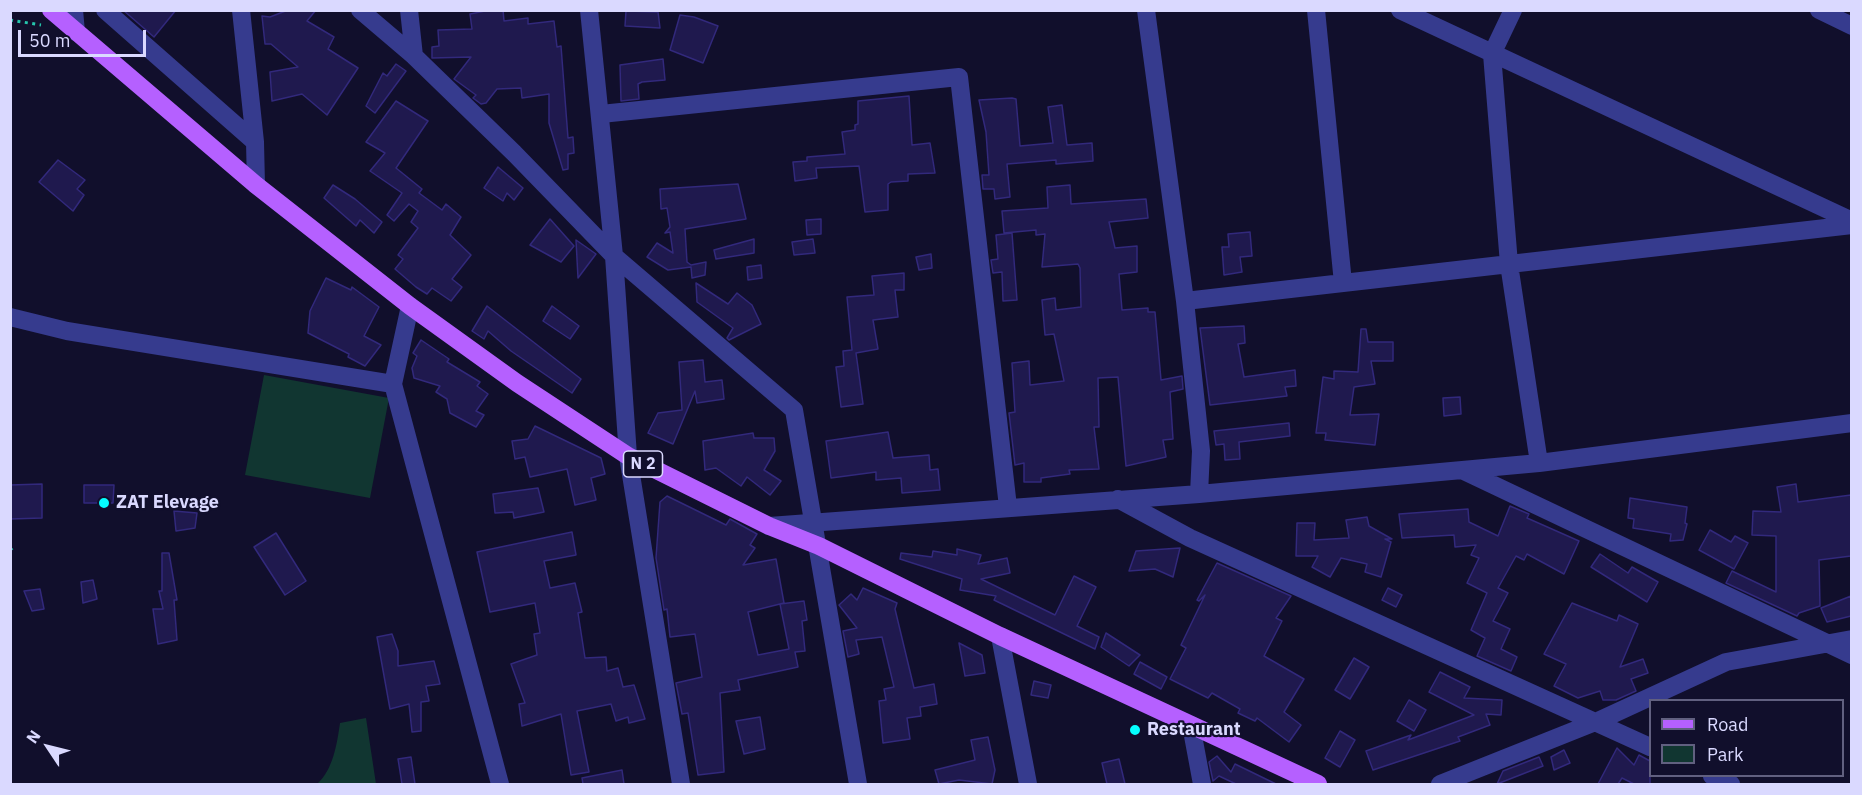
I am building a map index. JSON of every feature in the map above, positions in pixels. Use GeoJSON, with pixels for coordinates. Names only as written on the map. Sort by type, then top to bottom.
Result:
{"type":"FeatureCollection","features":[{"type":"Feature","properties":{"kind":"main road","name":"N 2"},"geometry":{"type":"LineString","coordinates":[[51,10],[256,185],[410,306],[518,383],[628,456],[769,526],[819,546],[1000,636],[1318,784]]}},
{"type":"Feature","properties":{"kind":"street"},"geometry":{"type":"LineString","coordinates":[[74,10],[76,32]]}},
{"type":"Feature","properties":{"kind":"street"},"geometry":{"type":"LineString","coordinates":[[105,10],[255,142]]}},
{"type":"Feature","properties":{"kind":"street"},"geometry":{"type":"LineString","coordinates":[[241,10],[255,142],[256,185]]}},
{"type":"Feature","properties":{"kind":"street"},"geometry":{"type":"LineString","coordinates":[[360,10],[414,56],[514,153],[614,256],[794,410],[858,784]]}},
{"type":"Feature","properties":{"kind":"street"},"geometry":{"type":"LineString","coordinates":[[409,10],[414,56]]}},
{"type":"Feature","properties":{"kind":"street"},"geometry":{"type":"LineString","coordinates":[[589,10],[614,256],[628,456],[681,784]]}},
{"type":"Feature","properties":{"kind":"street"},"geometry":{"type":"LineString","coordinates":[[1146,10],[1185,301],[1201,451],[1199,494]]}},
{"type":"Feature","properties":{"kind":"street"},"geometry":{"type":"LineString","coordinates":[[1316,10],[1342,283]]}},
{"type":"Feature","properties":{"kind":"street"},"geometry":{"type":"LineString","coordinates":[[1400,10],[1851,223]]}},
{"type":"Feature","properties":{"kind":"street"},"geometry":{"type":"LineString","coordinates":[[1513,10],[1492,54],[1509,264],[1539,463]]}},
{"type":"Feature","properties":{"kind":"street"},"geometry":{"type":"LineString","coordinates":[[1819,10],[1851,26]]}},
{"type":"Feature","properties":{"kind":"street"},"geometry":{"type":"LineString","coordinates":[[600,114],[959,77],[1008,507]]}},
{"type":"Feature","properties":{"kind":"street"},"geometry":{"type":"LineString","coordinates":[[1185,301],[1851,223]]}},
{"type":"Feature","properties":{"kind":"street"},"geometry":{"type":"LineString","coordinates":[[410,306],[393,384],[500,784]]}},
{"type":"Feature","properties":{"kind":"street"},"geometry":{"type":"LineString","coordinates":[[10,317],[67,331],[393,384]]}},
{"type":"Feature","properties":{"kind":"street"},"geometry":{"type":"LineString","coordinates":[[769,526],[1199,494],[1539,463],[1851,423]]}},
{"type":"Feature","properties":{"kind":"street"},"geometry":{"type":"LineString","coordinates":[[1460,470],[1851,655]]}},
{"type":"Feature","properties":{"kind":"street"},"geometry":{"type":"LineString","coordinates":[[1118,499],[1190,538],[1598,721],[1649,746]]}},
{"type":"Feature","properties":{"kind":"street"},"geometry":{"type":"LineString","coordinates":[[1000,636],[1028,784]]}},
{"type":"Feature","properties":{"kind":"street"},"geometry":{"type":"LineString","coordinates":[[1440,784],[1598,721],[1726,662],[1830,645],[1851,639]]}},
{"type":"Feature","properties":{"kind":"street"},"geometry":{"type":"LineString","coordinates":[[1191,725],[1202,784]]}},
{"type":"Feature","properties":{"kind":"street"},"geometry":{"type":"LineString","coordinates":[[1714,777],[1731,784]]}},
{"type":"Feature","properties":{"kind":"path"},"geometry":{"type":"LineString","coordinates":[[10,549],[15,546]]}},
{"type":"Feature","properties":{"kind":"green space"},"geometry":{"type":"Polygon","coordinates":[[[264,375],[389,398],[370,498],[245,475],[264,375]]]}},
{"type":"Feature","properties":{"kind":"green space"},"geometry":{"type":"Polygon","coordinates":[[[366,718],[376,784],[317,784],[331,764],[340,723],[366,718]]]}},
{"type":"Feature","properties":{"kind":"building"},"geometry":{"type":"Polygon","coordinates":[[[123,10],[176,10],[154,37],[123,10]]]}},
{"type":"Feature","properties":{"kind":"building"},"geometry":{"type":"Polygon","coordinates":[[[288,10],[316,10],[307,21],[334,37],[328,49],[358,68],[327,115],[302,94],[272,101],[270,72],[298,67],[271,44],[265,44],[262,16],[270,17],[288,10]]]}},
{"type":"Feature","properties":{"kind":"building"},"geometry":{"type":"Polygon","coordinates":[[[503,10],[504,21],[528,18],[528,24],[554,21],[557,47],[561,46],[568,138],[573,137],[574,153],[568,154],[568,169],[563,170],[549,123],[549,94],[522,98],[521,88],[497,89],[486,103],[481,104],[473,98],[476,95],[454,79],[471,57],[432,58],[432,47],[439,46],[438,30],[472,29],[470,14],[503,10]]]}},
{"type":"Feature","properties":{"kind":"building"},"geometry":{"type":"Polygon","coordinates":[[[626,11],[658,12],[660,28],[625,26],[626,11]]]}},
{"type":"Feature","properties":{"kind":"building"},"geometry":{"type":"Polygon","coordinates":[[[680,15],[694,17],[718,26],[703,63],[670,50],[680,15]]]}},
{"type":"Feature","properties":{"kind":"building"},"geometry":{"type":"Polygon","coordinates":[[[663,59],[665,80],[642,82],[638,84],[639,99],[621,101],[620,65],[663,59]]]}},
{"type":"Feature","properties":{"kind":"building"},"geometry":{"type":"Polygon","coordinates":[[[396,64],[406,71],[375,113],[366,106],[383,73],[387,76],[396,64]]]}},
{"type":"Feature","properties":{"kind":"building"},"geometry":{"type":"Polygon","coordinates":[[[909,96],[912,145],[930,143],[935,173],[908,174],[908,181],[888,184],[888,210],[865,212],[859,166],[816,168],[817,178],[795,181],[793,162],[807,161],[807,157],[845,154],[842,132],[855,130],[855,125],[858,124],[858,101],[909,96]]]}},
{"type":"Feature","properties":{"kind":"building"},"geometry":{"type":"Polygon","coordinates":[[[1016,99],[1020,146],[1053,143],[1048,107],[1062,105],[1067,145],[1092,143],[1093,161],[1056,164],[1056,160],[1007,164],[1010,197],[995,199],[994,189],[983,189],[982,175],[989,175],[986,132],[979,100],[1016,99]]]}},
{"type":"Feature","properties":{"kind":"building"},"geometry":{"type":"Polygon","coordinates":[[[396,101],[428,121],[396,168],[422,189],[419,193],[442,210],[446,204],[461,217],[450,235],[471,255],[452,279],[462,287],[451,301],[432,288],[427,294],[395,269],[403,259],[398,255],[418,228],[411,222],[418,211],[409,204],[394,221],[387,215],[402,193],[370,171],[385,153],[366,142],[396,101]]]}},
{"type":"Feature","properties":{"kind":"building"},"geometry":{"type":"Polygon","coordinates":[[[58,160],[85,180],[77,189],[84,195],[73,211],[39,182],[58,160]]]}},
{"type":"Feature","properties":{"kind":"building"},"geometry":{"type":"Polygon","coordinates":[[[498,167],[523,188],[514,200],[507,193],[503,201],[484,188],[498,167]]]}},
{"type":"Feature","properties":{"kind":"building"},"geometry":{"type":"Polygon","coordinates":[[[738,184],[746,219],[685,229],[687,262],[691,265],[706,262],[705,275],[692,278],[691,267],[668,270],[647,257],[657,243],[673,253],[670,232],[665,233],[670,227],[667,208],[661,209],[660,189],[738,184]]]}},
{"type":"Feature","properties":{"kind":"building"},"geometry":{"type":"Polygon","coordinates":[[[333,185],[355,199],[382,222],[374,233],[360,220],[356,226],[324,198],[333,185]]]}},
{"type":"Feature","properties":{"kind":"building"},"geometry":{"type":"Polygon","coordinates":[[[1070,185],[1071,204],[1146,199],[1148,218],[1109,222],[1115,248],[1137,246],[1137,272],[1119,274],[1122,310],[1148,308],[1148,312],[1155,312],[1161,380],[1182,376],[1183,389],[1170,392],[1173,439],[1163,440],[1166,457],[1126,466],[1118,377],[1098,378],[1099,427],[1094,427],[1099,469],[1069,470],[1070,474],[1041,478],[1041,482],[1024,482],[1024,463],[1015,465],[1009,413],[1015,412],[1012,363],[1029,361],[1030,385],[1064,381],[1054,334],[1045,335],[1042,300],[1055,298],[1056,310],[1081,307],[1080,268],[1078,264],[1042,267],[1045,234],[1036,235],[1036,230],[1004,233],[1002,211],[1048,208],[1047,187],[1070,185]]]}},
{"type":"Feature","properties":{"kind":"building"},"geometry":{"type":"Polygon","coordinates":[[[550,219],[574,246],[561,262],[530,245],[550,219]]]}},
{"type":"Feature","properties":{"kind":"building"},"geometry":{"type":"Polygon","coordinates":[[[821,219],[821,234],[807,235],[806,220],[821,219]]]}},
{"type":"Feature","properties":{"kind":"building"},"geometry":{"type":"Polygon","coordinates":[[[1250,232],[1252,256],[1240,257],[1242,272],[1224,275],[1222,247],[1229,247],[1228,234],[1250,232]]]}},
{"type":"Feature","properties":{"kind":"building"},"geometry":{"type":"Polygon","coordinates":[[[1012,233],[1017,300],[1003,301],[1002,272],[993,273],[991,260],[998,259],[996,235],[1012,233]]]}},
{"type":"Feature","properties":{"kind":"building"},"geometry":{"type":"Polygon","coordinates":[[[754,239],[754,253],[716,259],[714,250],[754,239]]]}},
{"type":"Feature","properties":{"kind":"building"},"geometry":{"type":"Polygon","coordinates":[[[813,239],[815,253],[794,255],[792,242],[813,239]]]}},
{"type":"Feature","properties":{"kind":"building"},"geometry":{"type":"Polygon","coordinates":[[[576,240],[596,254],[578,278],[576,240]]]}},
{"type":"Feature","properties":{"kind":"building"},"geometry":{"type":"Polygon","coordinates":[[[931,254],[932,268],[919,270],[916,257],[931,254]]]}},
{"type":"Feature","properties":{"kind":"building"},"geometry":{"type":"Polygon","coordinates":[[[761,265],[762,278],[748,280],[747,267],[761,265]]]}},
{"type":"Feature","properties":{"kind":"building"},"geometry":{"type":"Polygon","coordinates":[[[904,273],[904,290],[895,290],[898,317],[873,320],[878,349],[856,353],[863,404],[841,407],[836,367],[844,366],[843,351],[852,350],[847,297],[874,295],[872,276],[904,273]]]}},
{"type":"Feature","properties":{"kind":"building"},"geometry":{"type":"Polygon","coordinates":[[[326,278],[351,290],[352,287],[379,307],[364,336],[381,345],[365,366],[348,357],[349,354],[308,333],[310,311],[326,278]]]}},
{"type":"Feature","properties":{"kind":"building"},"geometry":{"type":"Polygon","coordinates":[[[696,283],[728,304],[737,293],[752,305],[761,324],[729,340],[727,338],[733,328],[697,302],[696,283]]]}},
{"type":"Feature","properties":{"kind":"building"},"geometry":{"type":"Polygon","coordinates":[[[487,306],[581,379],[572,393],[511,351],[488,331],[484,339],[472,331],[487,306]]]}},
{"type":"Feature","properties":{"kind":"building"},"geometry":{"type":"Polygon","coordinates":[[[552,306],[579,326],[570,339],[543,321],[552,306]]]}},
{"type":"Feature","properties":{"kind":"building"},"geometry":{"type":"Polygon","coordinates":[[[1244,326],[1245,343],[1238,344],[1244,377],[1295,370],[1296,386],[1285,387],[1287,396],[1210,405],[1200,328],[1244,326]]]}},
{"type":"Feature","properties":{"kind":"building"},"geometry":{"type":"Polygon","coordinates":[[[1361,329],[1366,329],[1368,342],[1393,342],[1393,361],[1371,361],[1375,384],[1354,387],[1350,415],[1379,414],[1375,445],[1325,440],[1326,433],[1316,433],[1323,377],[1334,379],[1334,371],[1358,372],[1361,329]]]}},
{"type":"Feature","properties":{"kind":"building"},"geometry":{"type":"Polygon","coordinates":[[[421,340],[449,359],[447,362],[480,382],[477,386],[488,394],[476,411],[484,415],[476,427],[450,413],[447,399],[436,392],[440,386],[414,378],[412,368],[417,356],[413,353],[421,340]]]}},
{"type":"Feature","properties":{"kind":"building"},"geometry":{"type":"Polygon","coordinates":[[[703,360],[705,382],[722,380],[724,399],[697,403],[695,391],[673,444],[648,433],[658,413],[682,410],[679,362],[703,360]]]}},
{"type":"Feature","properties":{"kind":"building"},"geometry":{"type":"Polygon","coordinates":[[[1460,397],[1461,414],[1444,416],[1443,398],[1460,397]]]}},
{"type":"Feature","properties":{"kind":"building"},"geometry":{"type":"Polygon","coordinates":[[[1289,423],[1290,436],[1239,442],[1240,459],[1225,460],[1224,444],[1216,445],[1214,431],[1289,423]]]}},
{"type":"Feature","properties":{"kind":"building"},"geometry":{"type":"Polygon","coordinates":[[[535,426],[601,458],[605,474],[591,478],[596,500],[575,505],[567,469],[530,477],[525,457],[515,459],[512,441],[528,439],[535,426]]]}},
{"type":"Feature","properties":{"kind":"building"},"geometry":{"type":"Polygon","coordinates":[[[888,432],[893,458],[929,455],[930,470],[938,469],[940,490],[902,493],[901,478],[876,480],[876,472],[831,478],[826,441],[888,432]]]}},
{"type":"Feature","properties":{"kind":"building"},"geometry":{"type":"Polygon","coordinates":[[[753,433],[754,438],[774,438],[775,451],[764,470],[781,481],[770,495],[747,477],[741,486],[716,468],[705,470],[703,441],[753,433]]]}},
{"type":"Feature","properties":{"kind":"building"},"geometry":{"type":"Polygon","coordinates":[[[42,484],[42,518],[10,519],[10,485],[42,484]]]}},
{"type":"Feature","properties":{"kind":"building"},"geometry":{"type":"Polygon","coordinates":[[[1796,484],[1798,502],[1851,495],[1851,556],[1819,560],[1820,606],[1799,613],[1797,616],[1726,583],[1732,571],[1776,592],[1776,536],[1752,535],[1753,511],[1781,512],[1777,487],[1796,484]]]}},
{"type":"Feature","properties":{"kind":"building"},"geometry":{"type":"Polygon","coordinates":[[[84,485],[114,485],[113,503],[84,503],[84,485]]]}},
{"type":"Feature","properties":{"kind":"building"},"geometry":{"type":"Polygon","coordinates":[[[538,488],[544,512],[514,518],[513,512],[495,513],[493,494],[538,488]]]}},
{"type":"Feature","properties":{"kind":"building"},"geometry":{"type":"Polygon","coordinates":[[[667,496],[726,525],[730,519],[757,534],[750,545],[755,548],[743,565],[776,559],[784,603],[780,604],[804,601],[807,620],[802,621],[805,651],[795,652],[798,667],[738,680],[740,690],[720,693],[724,772],[698,775],[688,713],[682,714],[676,683],[702,677],[695,634],[670,637],[667,609],[664,610],[656,558],[660,502],[667,496]],[[780,604],[748,612],[758,655],[789,649],[780,604]]]}},
{"type":"Feature","properties":{"kind":"building"},"geometry":{"type":"Polygon","coordinates":[[[1630,498],[1687,507],[1685,523],[1687,524],[1683,540],[1670,541],[1671,534],[1633,528],[1634,519],[1628,518],[1630,498]]]}},
{"type":"Feature","properties":{"kind":"building"},"geometry":{"type":"Polygon","coordinates":[[[1510,506],[1529,514],[1527,518],[1579,541],[1564,574],[1527,554],[1524,560],[1516,556],[1498,588],[1508,593],[1493,621],[1510,629],[1501,649],[1517,657],[1511,671],[1477,656],[1485,638],[1471,630],[1487,593],[1467,583],[1479,558],[1471,555],[1476,545],[1455,547],[1454,535],[1402,538],[1399,514],[1468,509],[1469,522],[1498,536],[1510,506]]]}},
{"type":"Feature","properties":{"kind":"building"},"geometry":{"type":"Polygon","coordinates":[[[174,511],[197,513],[195,528],[176,531],[174,511]]]}},
{"type":"Feature","properties":{"kind":"building"},"geometry":{"type":"Polygon","coordinates":[[[1367,517],[1369,526],[1392,539],[1385,539],[1391,542],[1381,577],[1365,572],[1367,564],[1341,558],[1330,577],[1312,567],[1318,556],[1296,556],[1297,523],[1315,523],[1314,540],[1349,538],[1346,520],[1367,517]]]}},
{"type":"Feature","properties":{"kind":"building"},"geometry":{"type":"Polygon","coordinates":[[[1710,530],[1731,542],[1735,536],[1748,543],[1734,569],[1699,550],[1710,530]]]}},
{"type":"Feature","properties":{"kind":"building"},"geometry":{"type":"Polygon","coordinates":[[[572,532],[576,555],[544,561],[550,588],[575,583],[582,612],[578,613],[585,658],[606,657],[607,671],[618,668],[623,687],[634,685],[645,719],[629,723],[628,717],[616,721],[611,704],[577,711],[589,772],[571,775],[561,714],[522,726],[519,704],[525,703],[511,664],[537,655],[534,634],[540,633],[535,603],[490,612],[477,552],[572,532]]]}},
{"type":"Feature","properties":{"kind":"building"},"geometry":{"type":"Polygon","coordinates":[[[276,533],[306,581],[285,595],[254,547],[276,533]]]}},
{"type":"Feature","properties":{"kind":"building"},"geometry":{"type":"Polygon","coordinates":[[[1180,548],[1173,577],[1155,569],[1129,571],[1136,551],[1180,548]]]}},
{"type":"Feature","properties":{"kind":"building"},"geometry":{"type":"Polygon","coordinates":[[[957,549],[981,555],[978,564],[1007,558],[1010,573],[981,579],[1055,615],[1074,576],[1096,587],[1077,626],[1099,637],[1095,649],[994,600],[996,596],[960,590],[962,579],[900,559],[901,553],[932,557],[933,551],[957,555],[957,549]]]}},
{"type":"Feature","properties":{"kind":"building"},"geometry":{"type":"Polygon","coordinates":[[[162,553],[169,553],[177,600],[174,600],[177,640],[158,644],[153,609],[163,609],[159,591],[162,591],[162,553]]]}},
{"type":"Feature","properties":{"kind":"building"},"geometry":{"type":"Polygon","coordinates":[[[1600,554],[1628,573],[1632,567],[1658,582],[1647,602],[1591,567],[1600,554]]]}},
{"type":"Feature","properties":{"kind":"building"},"geometry":{"type":"Polygon","coordinates":[[[1217,563],[1291,596],[1276,618],[1282,621],[1264,656],[1304,679],[1284,712],[1301,725],[1289,742],[1257,718],[1255,721],[1238,713],[1240,709],[1212,693],[1208,698],[1170,679],[1186,648],[1181,645],[1205,595],[1199,601],[1197,600],[1217,563]]]}},
{"type":"Feature","properties":{"kind":"building"},"geometry":{"type":"Polygon","coordinates":[[[93,580],[97,599],[83,603],[81,582],[93,580]]]}},
{"type":"Feature","properties":{"kind":"building"},"geometry":{"type":"Polygon","coordinates":[[[863,588],[897,603],[895,609],[914,688],[934,684],[937,704],[920,707],[921,716],[907,718],[910,739],[883,743],[879,701],[886,700],[884,689],[894,687],[882,637],[856,640],[859,654],[848,657],[843,631],[857,628],[839,605],[851,594],[857,600],[863,588]]]}},
{"type":"Feature","properties":{"kind":"building"},"geometry":{"type":"Polygon","coordinates":[[[1388,588],[1402,595],[1396,607],[1382,600],[1388,588]]]}},
{"type":"Feature","properties":{"kind":"building"},"geometry":{"type":"Polygon","coordinates":[[[40,589],[44,609],[32,611],[24,591],[40,589]]]}},
{"type":"Feature","properties":{"kind":"building"},"geometry":{"type":"Polygon","coordinates":[[[1851,596],[1851,616],[1827,622],[1821,608],[1851,596]]]}},
{"type":"Feature","properties":{"kind":"building"},"geometry":{"type":"Polygon","coordinates":[[[1572,603],[1617,621],[1619,615],[1638,624],[1620,667],[1643,659],[1648,673],[1631,679],[1636,691],[1616,700],[1603,700],[1600,691],[1578,698],[1554,686],[1566,664],[1544,654],[1572,603]]]}},
{"type":"Feature","properties":{"kind":"building"},"geometry":{"type":"Polygon","coordinates":[[[1106,633],[1140,655],[1129,666],[1101,647],[1106,633]]]}},
{"type":"Feature","properties":{"kind":"building"},"geometry":{"type":"Polygon","coordinates":[[[392,634],[398,651],[398,666],[434,661],[440,684],[426,686],[429,701],[421,702],[421,731],[412,732],[409,704],[390,709],[377,637],[392,634]]]}},
{"type":"Feature","properties":{"kind":"building"},"geometry":{"type":"Polygon","coordinates":[[[959,643],[982,655],[985,673],[965,676],[959,643]]]}},
{"type":"Feature","properties":{"kind":"building"},"geometry":{"type":"Polygon","coordinates":[[[1354,658],[1369,667],[1350,699],[1335,690],[1354,658]]]}},
{"type":"Feature","properties":{"kind":"building"},"geometry":{"type":"Polygon","coordinates":[[[1140,662],[1167,677],[1161,689],[1134,674],[1140,662]]]}},
{"type":"Feature","properties":{"kind":"building"},"geometry":{"type":"Polygon","coordinates":[[[1440,672],[1470,687],[1464,698],[1502,700],[1501,715],[1486,714],[1490,725],[1458,737],[1460,741],[1373,770],[1366,751],[1411,735],[1408,740],[1474,715],[1429,692],[1440,672]]]}},
{"type":"Feature","properties":{"kind":"building"},"geometry":{"type":"Polygon","coordinates":[[[1034,681],[1051,685],[1048,698],[1031,695],[1034,681]]]}},
{"type":"Feature","properties":{"kind":"building"},"geometry":{"type":"Polygon","coordinates":[[[1409,700],[1426,710],[1414,731],[1397,721],[1409,700]]]}},
{"type":"Feature","properties":{"kind":"building"},"geometry":{"type":"Polygon","coordinates":[[[760,717],[765,749],[744,754],[736,721],[760,717]]]}},
{"type":"Feature","properties":{"kind":"building"},"geometry":{"type":"Polygon","coordinates":[[[1340,731],[1355,740],[1340,767],[1325,758],[1340,731]]]}},
{"type":"Feature","properties":{"kind":"building"},"geometry":{"type":"Polygon","coordinates":[[[988,737],[995,770],[992,784],[959,780],[939,784],[935,770],[975,760],[971,740],[988,737]]]}},
{"type":"Feature","properties":{"kind":"building"},"geometry":{"type":"Polygon","coordinates":[[[1617,748],[1634,765],[1639,755],[1649,760],[1650,784],[1634,784],[1622,778],[1618,784],[1598,784],[1617,748]]]}},
{"type":"Feature","properties":{"kind":"building"},"geometry":{"type":"Polygon","coordinates":[[[1564,750],[1570,763],[1554,770],[1551,757],[1564,750]]]}},
{"type":"Feature","properties":{"kind":"building"},"geometry":{"type":"Polygon","coordinates":[[[1217,756],[1231,772],[1235,764],[1276,784],[1236,784],[1219,776],[1213,781],[1209,762],[1217,756]]]}},
{"type":"Feature","properties":{"kind":"building"},"geometry":{"type":"Polygon","coordinates":[[[411,757],[415,784],[402,784],[398,759],[411,757]]]}},
{"type":"Feature","properties":{"kind":"building"},"geometry":{"type":"Polygon","coordinates":[[[1539,757],[1543,766],[1497,784],[1503,771],[1539,757]]]}},
{"type":"Feature","properties":{"kind":"building"},"geometry":{"type":"Polygon","coordinates":[[[1119,759],[1125,784],[1107,784],[1102,763],[1119,759]]]}},
{"type":"Feature","properties":{"kind":"building"},"geometry":{"type":"Polygon","coordinates":[[[622,770],[624,784],[583,784],[582,778],[622,770]]]}},
{"type":"Feature","properties":{"kind":"place","name":"ZAT Elevage"},"geometry":{"type":"Point","coordinates":[104,503]}},
{"type":"Feature","properties":{"kind":"place","name":"Restaurant"},"geometry":{"type":"Point","coordinates":[1135,730]}}]}
